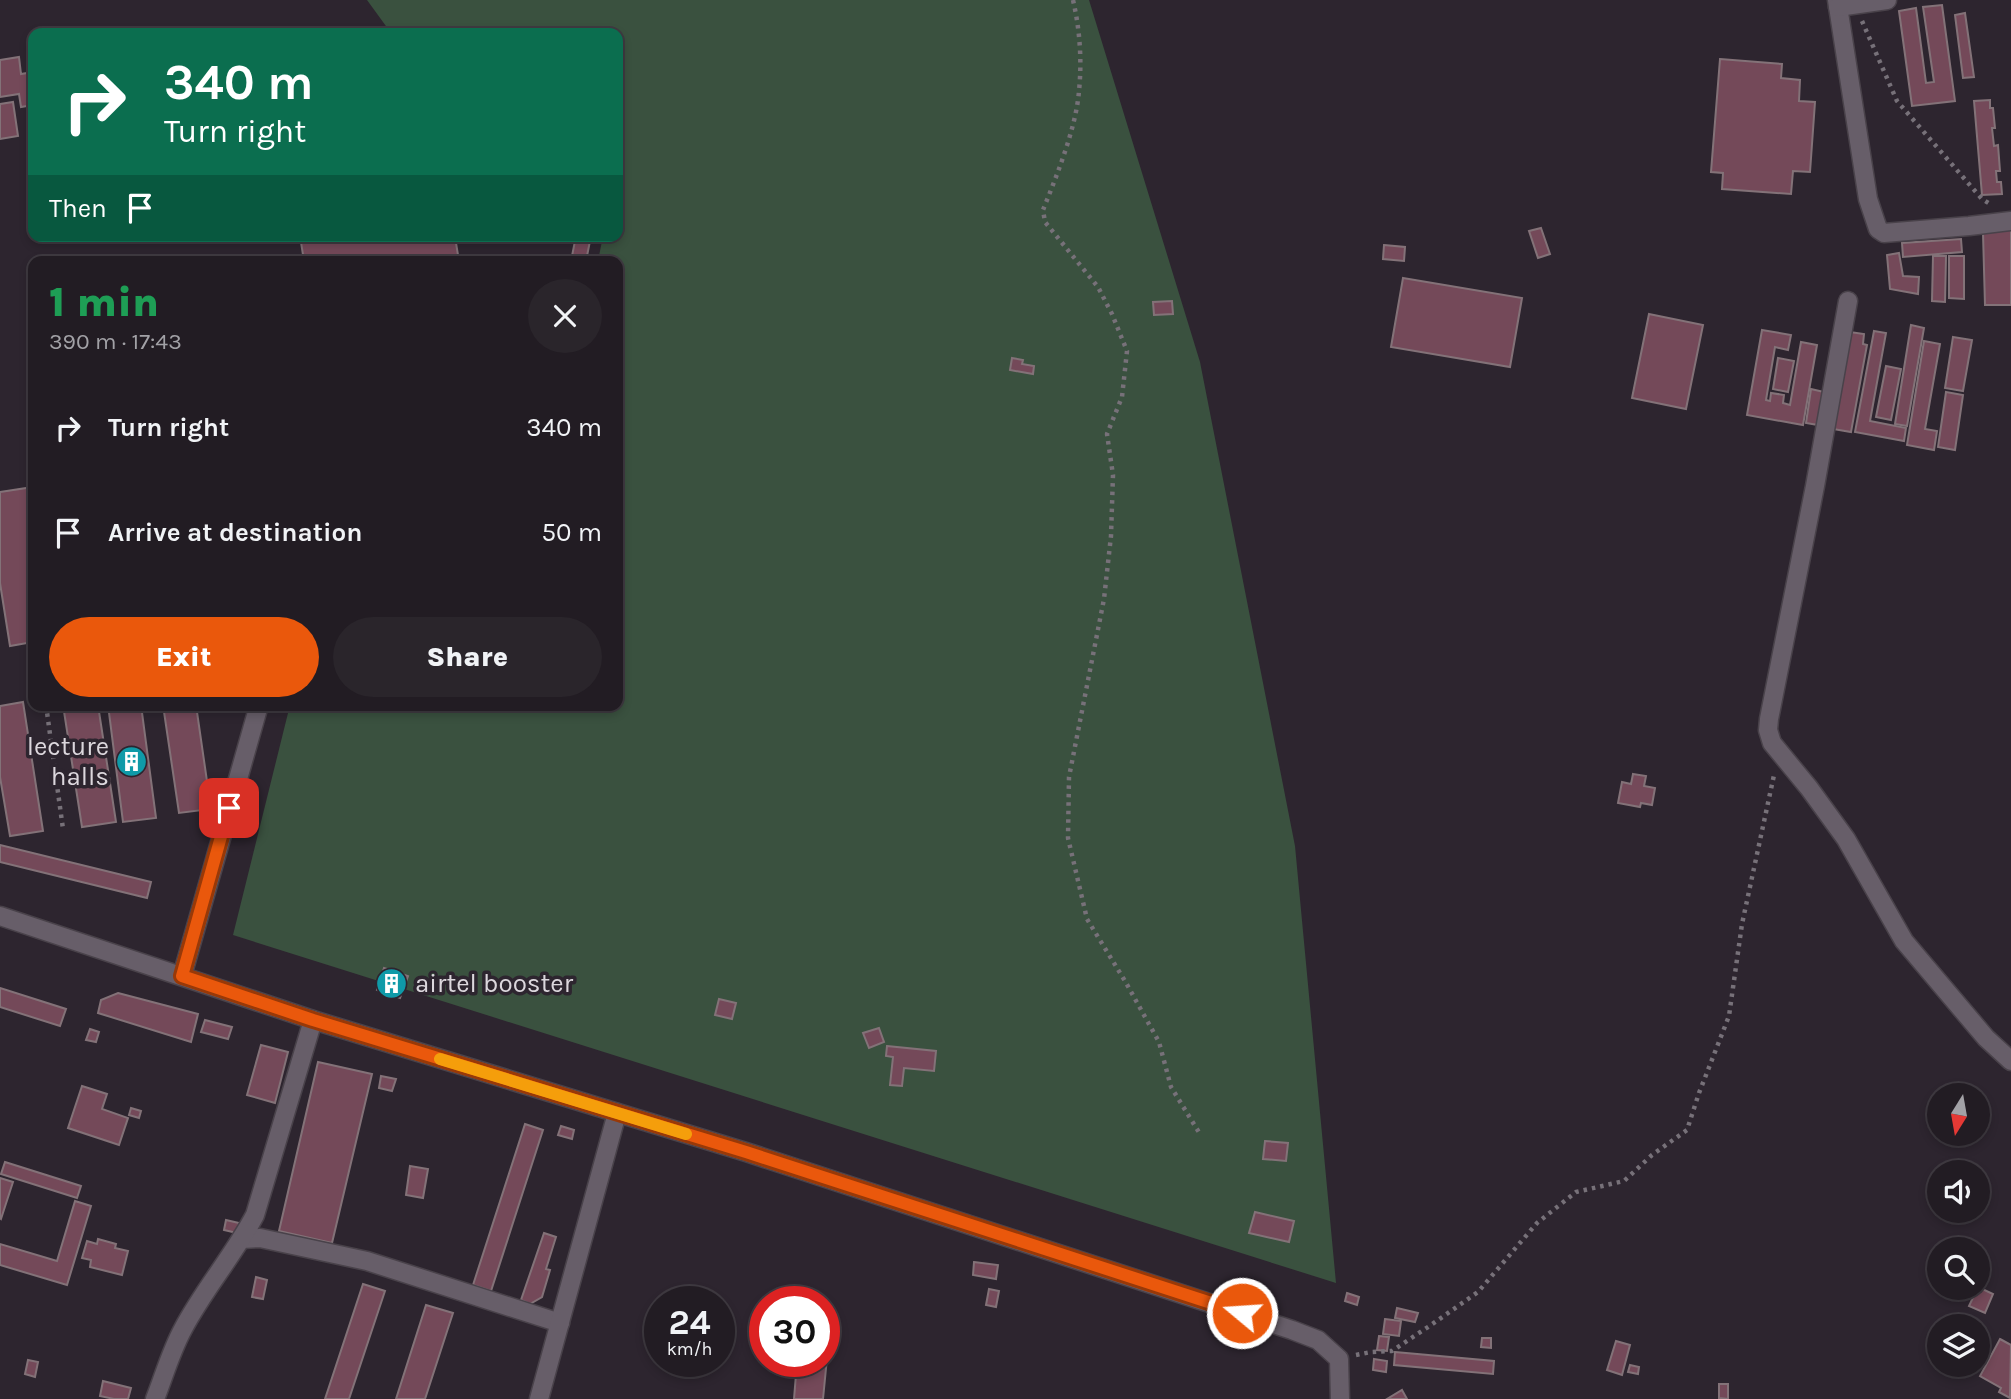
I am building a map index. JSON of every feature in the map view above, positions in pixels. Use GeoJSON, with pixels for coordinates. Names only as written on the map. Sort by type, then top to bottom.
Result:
{"type":"FeatureCollection","features":[{"type":"Feature","properties":{"kind":"street"},"geometry":{"type":"LineString","coordinates":[[1887,0],[1843,4],[1868,199],[1878,229],[1884,233],[2011,221]]}},
{"type":"Feature","properties":{"kind":"street"},"geometry":{"type":"LineString","coordinates":[[1848,301],[1768,730],[1772,743],[1846,839],[1904,941],[1986,1038],[2011,1061]]}},
{"type":"Feature","properties":{"kind":"street"},"geometry":{"type":"LineString","coordinates":[[182,976],[256,711]]}},
{"type":"Feature","properties":{"kind":"street"},"geometry":{"type":"LineString","coordinates":[[0,916],[313,1020],[746,1152],[1292,1330],[1318,1340],[1339,1359],[1340,1399]]}},
{"type":"Feature","properties":{"kind":"street"},"geometry":{"type":"LineString","coordinates":[[155,1399],[182,1331],[255,1215],[313,1020]]}},
{"type":"Feature","properties":{"kind":"street"},"geometry":{"type":"LineString","coordinates":[[539,1399],[617,1112]]}},
{"type":"Feature","properties":{"kind":"street"},"geometry":{"type":"LineString","coordinates":[[242,1239],[260,1238],[367,1261],[560,1322]]}},
{"type":"Feature","properties":{"kind":"path"},"geometry":{"type":"LineString","coordinates":[[1073,0],[1079,28],[1079,93],[1069,139],[1043,210],[1045,222],[1098,287],[1127,351],[1122,397],[1107,434],[1113,475],[1111,536],[1104,599],[1069,777],[1068,838],[1087,919],[1160,1042],[1171,1087],[1200,1135]]}},
{"type":"Feature","properties":{"kind":"path"},"geometry":{"type":"LineString","coordinates":[[1843,4],[1897,101],[1982,199],[1992,205]]}},
{"type":"Feature","properties":{"kind":"path"},"geometry":{"type":"LineString","coordinates":[[47,711],[63,829]]}},
{"type":"Feature","properties":{"kind":"path"},"geometry":{"type":"LineString","coordinates":[[1339,1359],[1371,1352],[1392,1351],[1478,1292],[1537,1223],[1576,1192],[1624,1181],[1652,1155],[1687,1130],[1728,1016],[1742,924],[1774,774],[1772,743]]}},
{"type":"Feature","properties":{"kind":"green space"},"geometry":{"type":"Polygon","coordinates":[[[367,0],[1089,0],[1200,362],[1295,846],[1336,1283],[233,935],[289,711],[623,711],[623,256],[599,256],[602,242],[623,242],[623,28],[387,28],[367,0]]]}},
{"type":"Feature","properties":{"kind":"building"},"geometry":{"type":"Polygon","coordinates":[[[1942,5],[1955,101],[1912,106],[1899,11],[1916,8],[1926,83],[1934,82],[1923,7],[1942,5]]]}},
{"type":"Feature","properties":{"kind":"building"},"geometry":{"type":"Polygon","coordinates":[[[1965,13],[1974,77],[1963,78],[1955,15],[1965,13]]]}},
{"type":"Feature","properties":{"kind":"building"},"geometry":{"type":"Polygon","coordinates":[[[19,57],[21,74],[28,73],[28,106],[21,107],[19,94],[0,97],[0,60],[19,57]]]}},
{"type":"Feature","properties":{"kind":"building"},"geometry":{"type":"Polygon","coordinates":[[[1720,59],[1782,64],[1781,78],[1800,80],[1799,101],[1815,102],[1810,172],[1793,171],[1791,194],[1722,189],[1723,173],[1711,172],[1720,59]]]}},
{"type":"Feature","properties":{"kind":"building"},"geometry":{"type":"Polygon","coordinates":[[[1990,100],[1995,128],[1992,128],[1994,146],[1998,145],[2000,171],[1996,171],[1997,182],[2001,182],[2002,194],[1982,195],[1974,101],[1990,100]]]}},
{"type":"Feature","properties":{"kind":"building"},"geometry":{"type":"Polygon","coordinates":[[[13,102],[18,136],[0,139],[0,104],[13,102]]]}},
{"type":"Feature","properties":{"kind":"building"},"geometry":{"type":"Polygon","coordinates":[[[1541,228],[1550,254],[1538,258],[1529,231],[1541,228]]]}},
{"type":"Feature","properties":{"kind":"building"},"geometry":{"type":"Polygon","coordinates":[[[2011,228],[2011,305],[1985,305],[1983,233],[2011,228]]]}},
{"type":"Feature","properties":{"kind":"building"},"geometry":{"type":"Polygon","coordinates":[[[1961,239],[1962,252],[1903,257],[1902,243],[1961,239]]]}},
{"type":"Feature","properties":{"kind":"building"},"geometry":{"type":"Polygon","coordinates":[[[301,242],[456,242],[458,256],[303,256],[301,242]]]}},
{"type":"Feature","properties":{"kind":"building"},"geometry":{"type":"Polygon","coordinates":[[[575,242],[590,242],[587,256],[572,256],[575,242]]]}},
{"type":"Feature","properties":{"kind":"building"},"geometry":{"type":"Polygon","coordinates":[[[1384,245],[1405,247],[1404,261],[1383,259],[1384,245]]]}},
{"type":"Feature","properties":{"kind":"building"},"geometry":{"type":"Polygon","coordinates":[[[1899,253],[1903,276],[1919,277],[1918,294],[1890,289],[1887,255],[1899,253]]]}},
{"type":"Feature","properties":{"kind":"building"},"geometry":{"type":"Polygon","coordinates":[[[1933,256],[1946,256],[1945,302],[1932,301],[1933,256]]]}},
{"type":"Feature","properties":{"kind":"building"},"geometry":{"type":"Polygon","coordinates":[[[1949,256],[1964,256],[1964,299],[1949,298],[1949,256]]]}},
{"type":"Feature","properties":{"kind":"building"},"geometry":{"type":"Polygon","coordinates":[[[1403,278],[1522,298],[1510,367],[1391,347],[1403,278]]]}},
{"type":"Feature","properties":{"kind":"building"},"geometry":{"type":"Polygon","coordinates":[[[1172,301],[1173,314],[1154,315],[1153,302],[1172,301]]]}},
{"type":"Feature","properties":{"kind":"building"},"geometry":{"type":"Polygon","coordinates":[[[1649,314],[1703,325],[1686,409],[1632,398],[1649,314]]]}},
{"type":"Feature","properties":{"kind":"building"},"geometry":{"type":"Polygon","coordinates":[[[1911,325],[1924,328],[1907,426],[1895,424],[1911,325]]]}},
{"type":"Feature","properties":{"kind":"building"},"geometry":{"type":"Polygon","coordinates":[[[1762,330],[1791,335],[1788,350],[1775,347],[1766,400],[1770,401],[1771,393],[1784,395],[1783,403],[1790,405],[1801,342],[1817,345],[1803,425],[1747,415],[1762,330]]]}},
{"type":"Feature","properties":{"kind":"building"},"geometry":{"type":"Polygon","coordinates":[[[1874,331],[1886,333],[1870,421],[1906,428],[1904,441],[1855,432],[1874,331]]]}},
{"type":"Feature","properties":{"kind":"building"},"geometry":{"type":"Polygon","coordinates":[[[1850,332],[1864,334],[1863,344],[1867,345],[1851,432],[1833,429],[1850,332]]]}},
{"type":"Feature","properties":{"kind":"building"},"geometry":{"type":"Polygon","coordinates":[[[1953,337],[1972,340],[1963,391],[1945,388],[1953,337]]]}},
{"type":"Feature","properties":{"kind":"building"},"geometry":{"type":"Polygon","coordinates":[[[1924,341],[1940,344],[1925,429],[1937,431],[1934,450],[1907,445],[1924,341]]]}},
{"type":"Feature","properties":{"kind":"building"},"geometry":{"type":"Polygon","coordinates":[[[1012,358],[1023,360],[1022,364],[1034,366],[1033,374],[1010,370],[1012,358]]]}},
{"type":"Feature","properties":{"kind":"building"},"geometry":{"type":"Polygon","coordinates":[[[1778,358],[1794,361],[1788,392],[1773,389],[1778,358]]]}},
{"type":"Feature","properties":{"kind":"building"},"geometry":{"type":"Polygon","coordinates":[[[1886,366],[1901,369],[1891,420],[1876,417],[1886,366]]]}},
{"type":"Feature","properties":{"kind":"building"},"geometry":{"type":"Polygon","coordinates":[[[1811,389],[1824,392],[1818,425],[1806,423],[1811,389]]]}},
{"type":"Feature","properties":{"kind":"building"},"geometry":{"type":"Polygon","coordinates":[[[1946,392],[1963,395],[1955,450],[1938,447],[1946,392]]]}},
{"type":"Feature","properties":{"kind":"building"},"geometry":{"type":"Polygon","coordinates":[[[28,488],[28,643],[10,646],[0,583],[0,492],[28,488]]]}},
{"type":"Feature","properties":{"kind":"building"},"geometry":{"type":"Polygon","coordinates":[[[23,702],[43,831],[10,836],[0,777],[0,706],[23,702]]]}},
{"type":"Feature","properties":{"kind":"building"},"geometry":{"type":"Polygon","coordinates":[[[64,711],[99,711],[116,822],[82,827],[64,711]]]}},
{"type":"Feature","properties":{"kind":"building","name":"lecture halls"},"geometry":{"type":"Polygon","coordinates":[[[109,711],[142,711],[156,818],[123,822],[109,711]]]}},
{"type":"Feature","properties":{"kind":"building","name":"lecture halls"},"geometry":{"type":"Polygon","coordinates":[[[164,711],[197,711],[211,809],[179,813],[164,711]]]}},
{"type":"Feature","properties":{"kind":"building"},"geometry":{"type":"Polygon","coordinates":[[[1633,774],[1646,776],[1644,786],[1655,788],[1652,805],[1641,803],[1640,807],[1618,803],[1622,782],[1631,784],[1633,774]]]}},
{"type":"Feature","properties":{"kind":"building"},"geometry":{"type":"Polygon","coordinates":[[[0,845],[151,882],[147,898],[0,862],[0,845]]]}},
{"type":"Feature","properties":{"kind":"building","name":"airtel booster"},"geometry":{"type":"Polygon","coordinates":[[[384,968],[408,976],[400,998],[377,990],[384,968]]]}},
{"type":"Feature","properties":{"kind":"building"},"geometry":{"type":"Polygon","coordinates":[[[0,988],[66,1009],[60,1026],[0,1007],[0,988]]]}},
{"type":"Feature","properties":{"kind":"building"},"geometry":{"type":"Polygon","coordinates":[[[118,993],[198,1014],[191,1042],[98,1013],[101,1000],[118,993]]]}},
{"type":"Feature","properties":{"kind":"building"},"geometry":{"type":"Polygon","coordinates":[[[719,999],[736,1003],[732,1019],[715,1015],[719,999]]]}},
{"type":"Feature","properties":{"kind":"building"},"geometry":{"type":"Polygon","coordinates":[[[205,1020],[232,1027],[228,1039],[201,1032],[205,1020]]]}},
{"type":"Feature","properties":{"kind":"building"},"geometry":{"type":"Polygon","coordinates":[[[879,1028],[884,1042],[869,1048],[863,1033],[879,1028]]]}},
{"type":"Feature","properties":{"kind":"building"},"geometry":{"type":"Polygon","coordinates":[[[90,1029],[99,1032],[96,1042],[86,1040],[90,1029]]]}},
{"type":"Feature","properties":{"kind":"building"},"geometry":{"type":"Polygon","coordinates":[[[261,1045],[288,1052],[275,1103],[247,1095],[261,1045]]]}},
{"type":"Feature","properties":{"kind":"building"},"geometry":{"type":"Polygon","coordinates":[[[887,1046],[936,1051],[934,1071],[904,1068],[902,1086],[890,1085],[893,1057],[886,1056],[887,1046]]]}},
{"type":"Feature","properties":{"kind":"building"},"geometry":{"type":"Polygon","coordinates":[[[318,1062],[372,1074],[332,1243],[279,1231],[318,1062]]]}},
{"type":"Feature","properties":{"kind":"building"},"geometry":{"type":"Polygon","coordinates":[[[381,1076],[396,1079],[392,1091],[379,1088],[381,1076]]]}},
{"type":"Feature","properties":{"kind":"building"},"geometry":{"type":"Polygon","coordinates":[[[82,1086],[107,1094],[102,1109],[128,1118],[119,1145],[68,1128],[82,1086]]]}},
{"type":"Feature","properties":{"kind":"building"},"geometry":{"type":"Polygon","coordinates":[[[131,1108],[141,1111],[139,1118],[129,1115],[131,1108]]]}},
{"type":"Feature","properties":{"kind":"building"},"geometry":{"type":"Polygon","coordinates":[[[525,1124],[543,1130],[491,1291],[473,1285],[525,1124]]]}},
{"type":"Feature","properties":{"kind":"building"},"geometry":{"type":"Polygon","coordinates":[[[561,1126],[574,1130],[572,1139],[558,1135],[561,1126]]]}},
{"type":"Feature","properties":{"kind":"building"},"geometry":{"type":"Polygon","coordinates":[[[1265,1141],[1288,1143],[1286,1161],[1263,1159],[1265,1141]]]}},
{"type":"Feature","properties":{"kind":"building"},"geometry":{"type":"Polygon","coordinates":[[[5,1162],[81,1186],[77,1198],[1,1174],[5,1162]]]}},
{"type":"Feature","properties":{"kind":"building"},"geometry":{"type":"Polygon","coordinates":[[[410,1166],[428,1169],[423,1198],[406,1195],[410,1166]]]}},
{"type":"Feature","properties":{"kind":"building"},"geometry":{"type":"Polygon","coordinates":[[[0,1178],[13,1182],[1,1219],[0,1218],[0,1178]]]}},
{"type":"Feature","properties":{"kind":"building"},"geometry":{"type":"Polygon","coordinates":[[[75,1201],[91,1206],[67,1285],[0,1265],[0,1244],[57,1261],[75,1201]]]}},
{"type":"Feature","properties":{"kind":"building"},"geometry":{"type":"Polygon","coordinates":[[[1255,1212],[1294,1221],[1289,1242],[1249,1233],[1255,1212]]]}},
{"type":"Feature","properties":{"kind":"building"},"geometry":{"type":"Polygon","coordinates":[[[226,1220],[239,1223],[237,1233],[224,1230],[226,1220]]]}},
{"type":"Feature","properties":{"kind":"building"},"geometry":{"type":"Polygon","coordinates":[[[544,1233],[556,1237],[546,1269],[550,1270],[542,1297],[530,1304],[521,1300],[544,1233]]]}},
{"type":"Feature","properties":{"kind":"building"},"geometry":{"type":"Polygon","coordinates":[[[98,1239],[128,1251],[122,1275],[90,1267],[91,1260],[82,1258],[87,1241],[97,1244],[98,1239]]]}},
{"type":"Feature","properties":{"kind":"building"},"geometry":{"type":"Polygon","coordinates":[[[974,1262],[998,1265],[996,1279],[973,1275],[974,1262]]]}},
{"type":"Feature","properties":{"kind":"building"},"geometry":{"type":"Polygon","coordinates":[[[256,1277],[267,1280],[263,1299],[252,1297],[256,1277]]]}},
{"type":"Feature","properties":{"kind":"building"},"geometry":{"type":"Polygon","coordinates":[[[363,1284],[385,1291],[349,1399],[325,1399],[363,1284]]]}},
{"type":"Feature","properties":{"kind":"building"},"geometry":{"type":"Polygon","coordinates":[[[989,1289],[999,1291],[996,1307],[986,1305],[989,1289]]]}},
{"type":"Feature","properties":{"kind":"building"},"geometry":{"type":"Polygon","coordinates":[[[1347,1293],[1359,1297],[1357,1305],[1345,1301],[1347,1293]]]}},
{"type":"Feature","properties":{"kind":"building"},"geometry":{"type":"Polygon","coordinates":[[[1990,1293],[1993,1294],[1985,1313],[1969,1306],[1972,1300],[1990,1300],[1990,1293]]]}},
{"type":"Feature","properties":{"kind":"building"},"geometry":{"type":"Polygon","coordinates":[[[426,1305],[453,1313],[425,1399],[396,1399],[426,1305]]]}},
{"type":"Feature","properties":{"kind":"building"},"geometry":{"type":"Polygon","coordinates":[[[1397,1308],[1418,1313],[1415,1322],[1395,1318],[1397,1308]]]}},
{"type":"Feature","properties":{"kind":"building"},"geometry":{"type":"Polygon","coordinates":[[[1385,1319],[1401,1321],[1399,1336],[1383,1334],[1385,1319]]]}},
{"type":"Feature","properties":{"kind":"building"},"geometry":{"type":"Polygon","coordinates":[[[1379,1336],[1389,1337],[1387,1351],[1377,1350],[1379,1336]]]}},
{"type":"Feature","properties":{"kind":"building"},"geometry":{"type":"Polygon","coordinates":[[[1482,1338],[1491,1338],[1491,1348],[1481,1347],[1482,1338]]]}},
{"type":"Feature","properties":{"kind":"building"},"geometry":{"type":"Polygon","coordinates":[[[2000,1339],[2011,1345],[2010,1398],[1999,1392],[2001,1388],[1982,1377],[1990,1377],[1990,1358],[2000,1339]]]}},
{"type":"Feature","properties":{"kind":"building"},"geometry":{"type":"Polygon","coordinates":[[[1616,1341],[1630,1345],[1622,1375],[1607,1370],[1616,1341]]]}},
{"type":"Feature","properties":{"kind":"building"},"geometry":{"type":"Polygon","coordinates":[[[1395,1352],[1494,1361],[1493,1374],[1394,1365],[1395,1352]]]}},
{"type":"Feature","properties":{"kind":"building"},"geometry":{"type":"Polygon","coordinates":[[[1374,1359],[1387,1361],[1386,1372],[1373,1370],[1374,1359]]]}},
{"type":"Feature","properties":{"kind":"building"},"geometry":{"type":"Polygon","coordinates":[[[28,1360],[38,1362],[35,1377],[25,1374],[28,1360]]]}},
{"type":"Feature","properties":{"kind":"building"},"geometry":{"type":"Polygon","coordinates":[[[1630,1365],[1639,1367],[1638,1374],[1628,1372],[1630,1365]]]}},
{"type":"Feature","properties":{"kind":"building"},"geometry":{"type":"Polygon","coordinates":[[[796,1377],[825,1377],[823,1399],[794,1399],[796,1377]]]}},
{"type":"Feature","properties":{"kind":"building"},"geometry":{"type":"Polygon","coordinates":[[[103,1381],[131,1388],[128,1399],[100,1396],[103,1381]]]}},
{"type":"Feature","properties":{"kind":"building"},"geometry":{"type":"Polygon","coordinates":[[[1719,1384],[1728,1384],[1728,1399],[1719,1398],[1719,1384]]]}},
{"type":"Feature","properties":{"kind":"building"},"geometry":{"type":"Polygon","coordinates":[[[1402,1390],[1407,1399],[1387,1399],[1402,1390]]]}},
{"type":"Feature","properties":{"kind":"slow traffic"},"geometry":{"type":"LineString","coordinates":[[440,1059],[686,1134]]}},
{"type":"Feature","properties":{"kind":"place","name":"lecture halls"},"geometry":{"type":"Point","coordinates":[132,761]}},
{"type":"Feature","properties":{"kind":"place","name":"airtel booster"},"geometry":{"type":"Point","coordinates":[392,983]}},
{"type":"Feature","properties":{"kind":"route"},"geometry":{"type":"LineString","coordinates":[[229,808],[182,976],[313,1020],[746,1152],[1242,1313]]}}]}
